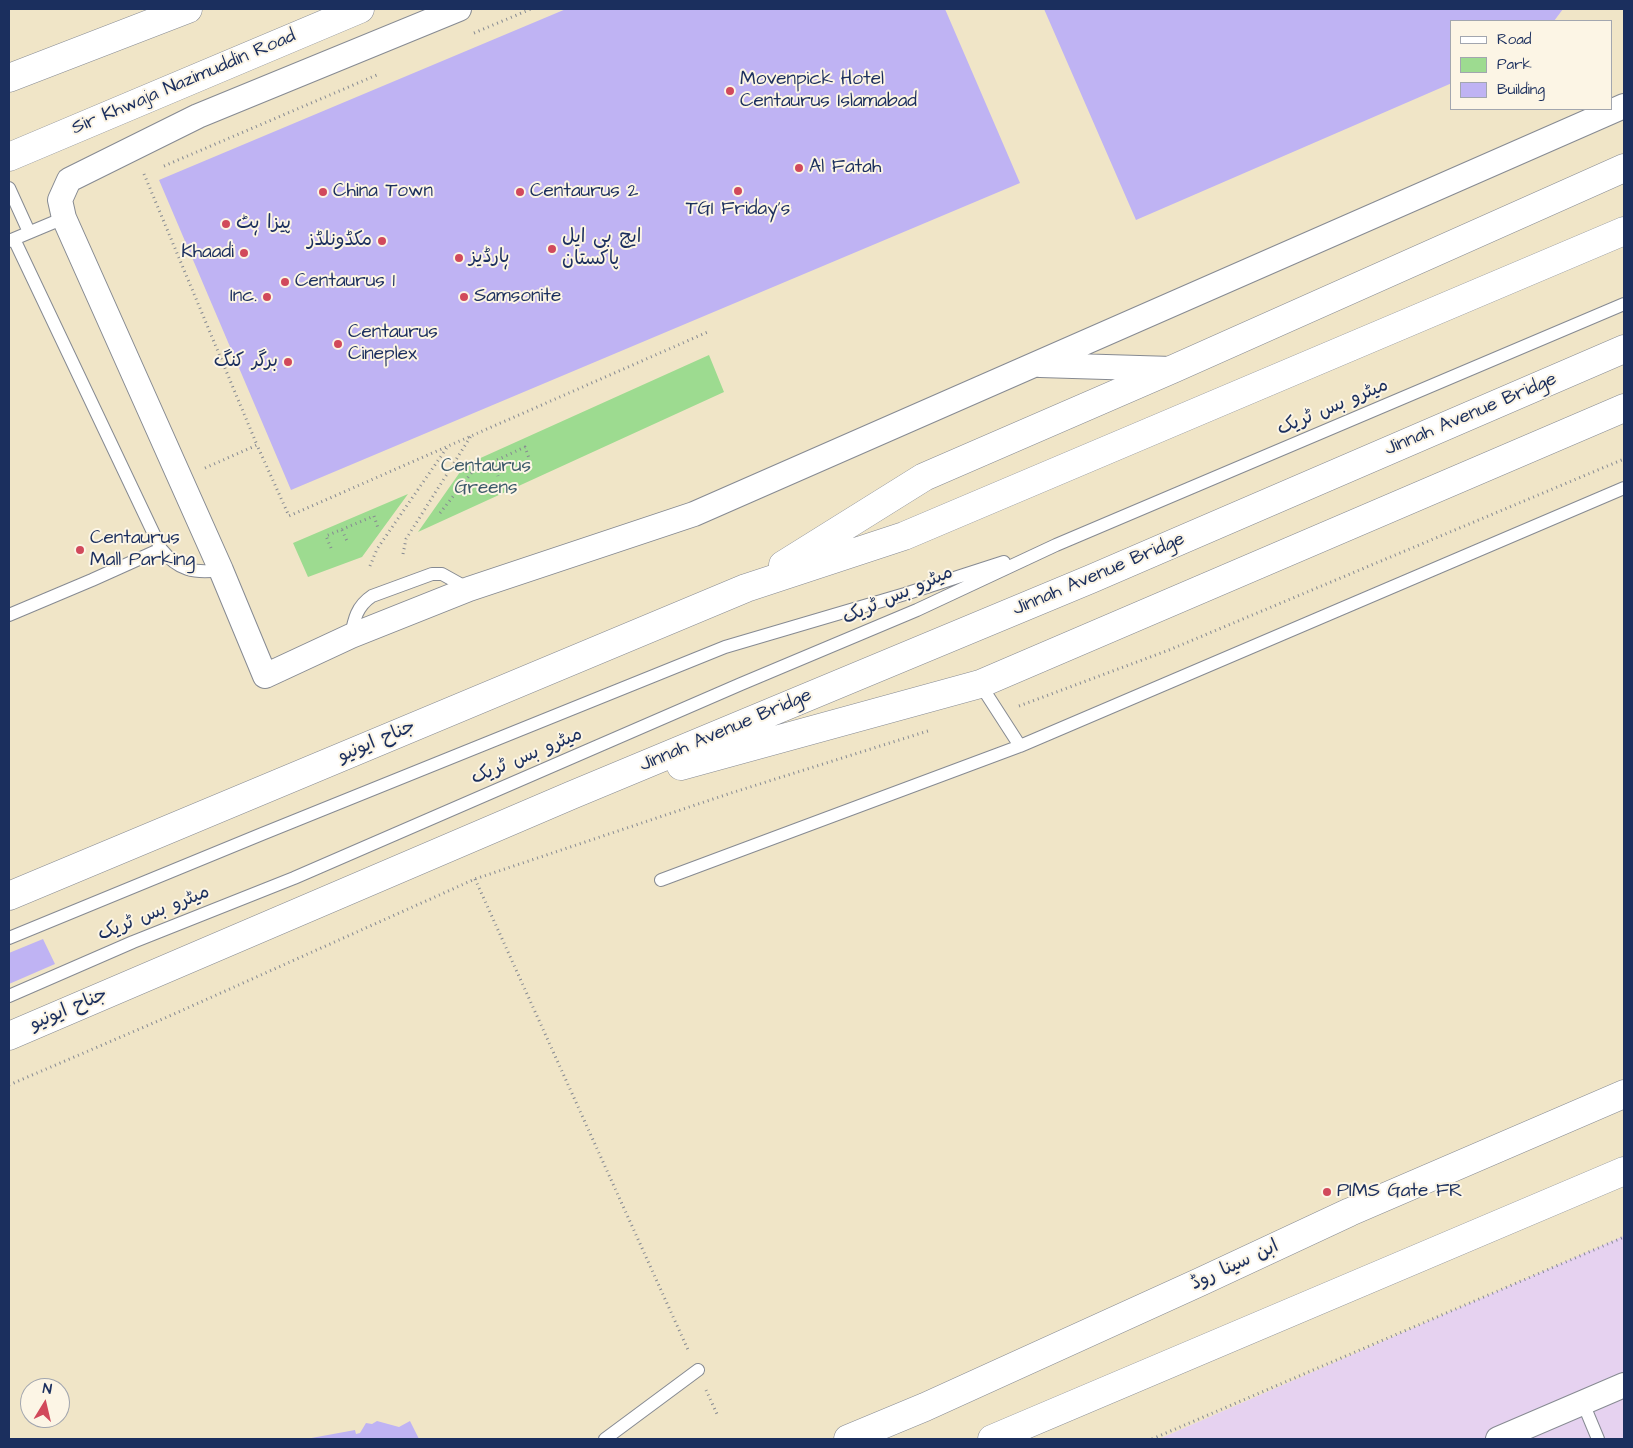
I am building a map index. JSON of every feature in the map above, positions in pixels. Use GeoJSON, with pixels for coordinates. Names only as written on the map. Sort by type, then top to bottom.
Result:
{"type":"FeatureCollection","features":[{"type":"Feature","properties":{"kind":"main road"},"geometry":{"type":"LineString","coordinates":[[9,78],[188,9]]}},
{"type":"Feature","properties":{"kind":"main road","name":"Sir Khwaja Nazimuddin Road"},"geometry":{"type":"LineString","coordinates":[[9,157],[360,9]]}},
{"type":"Feature","properties":{"kind":"main road"},"geometry":{"type":"LineString","coordinates":[[746,588],[924,476],[1173,369],[1624,168]]}},
{"type":"Feature","properties":{"kind":"main road"},"geometry":{"type":"LineString","coordinates":[[746,588],[904,536],[1624,231]]}},
{"type":"Feature","properties":{"kind":"main road","name":"Jinnah Avenue Bridge"},"geometry":{"type":"LineString","coordinates":[[572,795],[1091,580],[1624,348]]}},
{"type":"Feature","properties":{"kind":"main road"},"geometry":{"type":"LineString","coordinates":[[572,795],[980,684],[1624,408]]}},
{"type":"Feature","properties":{"kind":"main road","name":"جناح ایونیو"},"geometry":{"type":"LineString","coordinates":[[9,896],[746,588]]}},
{"type":"Feature","properties":{"kind":"main road","name":"جناح ایونیو"},"geometry":{"type":"LineString","coordinates":[[9,1036],[572,795]]}},
{"type":"Feature","properties":{"kind":"main road","name":"ابن سینا روڈ"},"geometry":{"type":"LineString","coordinates":[[848,1439],[925,1407],[1350,1212],[1624,1094]]}},
{"type":"Feature","properties":{"kind":"main road"},"geometry":{"type":"LineString","coordinates":[[992,1439],[1624,1171]]}},
{"type":"Feature","properties":{"kind":"street"},"geometry":{"type":"LineString","coordinates":[[459,9],[198,116],[69,180],[60,200],[64,218],[221,570],[265,676],[351,636],[469,589],[694,514],[1624,106]]}},
{"type":"Feature","properties":{"kind":"street"},"geometry":{"type":"LineString","coordinates":[[1034,365],[1173,369]]}},
{"type":"Feature","properties":{"kind":"street"},"geometry":{"type":"LineString","coordinates":[[1498,1439],[1624,1385]]}},
{"type":"Feature","properties":{"kind":"lane"},"geometry":{"type":"LineString","coordinates":[[9,188],[29,232]]}},
{"type":"Feature","properties":{"kind":"lane"},"geometry":{"type":"LineString","coordinates":[[64,218],[11,240],[160,549],[171,561],[188,570],[210,572],[221,570]]}},
{"type":"Feature","properties":{"kind":"lane","name":"میٹرو بس ٹریک"},"geometry":{"type":"LineString","coordinates":[[9,996],[133,942],[303,874],[917,610],[1056,546],[1624,304]]}},
{"type":"Feature","properties":{"kind":"lane"},"geometry":{"type":"LineString","coordinates":[[661,880],[1020,746],[1624,488]]}},
{"type":"Feature","properties":{"kind":"lane","name":"میٹرو بس ٹریک"},"geometry":{"type":"LineString","coordinates":[[9,938],[725,647],[905,594],[1056,546]]}},
{"type":"Feature","properties":{"kind":"lane"},"geometry":{"type":"LineString","coordinates":[[9,615],[160,549]]}},
{"type":"Feature","properties":{"kind":"lane"},"geometry":{"type":"LineString","coordinates":[[980,684],[1020,746]]}},
{"type":"Feature","properties":{"kind":"lane"},"geometry":{"type":"LineString","coordinates":[[605,1439],[698,1370]]}},
{"type":"Feature","properties":{"kind":"lane"},"geometry":{"type":"LineString","coordinates":[[1583,1403],[1598,1439]]}},
{"type":"Feature","properties":{"kind":"path"},"geometry":{"type":"LineString","coordinates":[[468,36],[531,9]]}},
{"type":"Feature","properties":{"kind":"path"},"geometry":{"type":"LineString","coordinates":[[161,167],[387,70]]}},
{"type":"Feature","properties":{"kind":"path"},"geometry":{"type":"LineString","coordinates":[[152,171],[143,175],[289,516],[710,331]]}},
{"type":"Feature","properties":{"kind":"path"},"geometry":{"type":"LineString","coordinates":[[403,554],[406,539],[471,436]]}},
{"type":"Feature","properties":{"kind":"path"},"geometry":{"type":"LineString","coordinates":[[214,464],[257,445]]}},
{"type":"Feature","properties":{"kind":"path"},"geometry":{"type":"LineString","coordinates":[[370,566],[377,549],[448,446]]}},
{"type":"Feature","properties":{"kind":"path"},"geometry":{"type":"LineString","coordinates":[[440,513],[473,471],[525,447],[530,461]]}},
{"type":"Feature","properties":{"kind":"path"},"geometry":{"type":"LineString","coordinates":[[998,712],[1030,704],[1170,650],[1624,459]]}},
{"type":"Feature","properties":{"kind":"path"},"geometry":{"type":"LineString","coordinates":[[494,461],[498,476]]}},
{"type":"Feature","properties":{"kind":"path"},"geometry":{"type":"LineString","coordinates":[[331,548],[326,536],[374,516],[378,528]]}},
{"type":"Feature","properties":{"kind":"path"},"geometry":{"type":"LineString","coordinates":[[342,530],[347,541]]}},
{"type":"Feature","properties":{"kind":"path"},"geometry":{"type":"LineString","coordinates":[[9,1085],[174,1014],[475,879],[730,793],[936,729]]}},
{"type":"Feature","properties":{"kind":"path"},"geometry":{"type":"LineString","coordinates":[[475,879],[717,1414]]}},
{"type":"Feature","properties":{"kind":"path"},"geometry":{"type":"LineString","coordinates":[[1152,1439],[1624,1237]]}},
{"type":"Feature","properties":{"kind":"shaded area"},"geometry":{"type":"Polygon","coordinates":[[[1624,1236],[1624,1439],[1159,1439],[1624,1236]]]}},
{"type":"Feature","properties":{"kind":"green space","name":"Centaurus Greens"},"geometry":{"type":"Polygon","coordinates":[[[709,355],[724,392],[418,532],[465,465],[709,355]]]}},
{"type":"Feature","properties":{"kind":"green space"},"geometry":{"type":"Polygon","coordinates":[[[408,494],[362,557],[308,577],[293,543],[408,494]]]}},
{"type":"Feature","properties":{"kind":"building"},"geometry":{"type":"Polygon","coordinates":[[[566,9],[945,9],[1020,183],[291,490],[159,180],[566,9]]]}},
{"type":"Feature","properties":{"kind":"building"},"geometry":{"type":"Polygon","coordinates":[[[1044,9],[1563,9],[1555,20],[1450,20],[1450,84],[1136,220],[1044,9]]]}},
{"type":"Feature","properties":{"kind":"building"},"geometry":{"type":"Polygon","coordinates":[[[43,939],[55,964],[9,984],[9,953],[43,939]]]}},
{"type":"Feature","properties":{"kind":"building"},"geometry":{"type":"Polygon","coordinates":[[[377,1421],[399,1427],[410,1421],[419,1439],[306,1439],[355,1430],[356,1434],[360,1433],[366,1423],[372,1424],[377,1421]]]}},
{"type":"Feature","properties":{"kind":"place","name":"Movenpick Hotel Centaurus Islamabad"},"geometry":{"type":"Point","coordinates":[730,91]}},
{"type":"Feature","properties":{"kind":"place","name":"Al Fatah"},"geometry":{"type":"Point","coordinates":[799,168]}},
{"type":"Feature","properties":{"kind":"place","name":"TGI Friday's"},"geometry":{"type":"Point","coordinates":[738,191]}},
{"type":"Feature","properties":{"kind":"place","name":"China Town"},"geometry":{"type":"Point","coordinates":[323,192]}},
{"type":"Feature","properties":{"kind":"place","name":"Centaurus 2"},"geometry":{"type":"Point","coordinates":[520,192]}},
{"type":"Feature","properties":{"kind":"place","name":"پیزا ہٹ"},"geometry":{"type":"Point","coordinates":[226,224]}},
{"type":"Feature","properties":{"kind":"place","name":"مکڈونلڈز"},"geometry":{"type":"Point","coordinates":[382,241]}},
{"type":"Feature","properties":{"kind":"place","name":"ایچ بی ایل پاکستان"},"geometry":{"type":"Point","coordinates":[552,249]}},
{"type":"Feature","properties":{"kind":"place","name":"Khaadi"},"geometry":{"type":"Point","coordinates":[244,253]}},
{"type":"Feature","properties":{"kind":"place","name":"ہارڈیز"},"geometry":{"type":"Point","coordinates":[459,258]}},
{"type":"Feature","properties":{"kind":"place","name":"Centaurus 1"},"geometry":{"type":"Point","coordinates":[285,282]}},
{"type":"Feature","properties":{"kind":"place","name":"Inc."},"geometry":{"type":"Point","coordinates":[267,297]}},
{"type":"Feature","properties":{"kind":"place","name":"Samsonite"},"geometry":{"type":"Point","coordinates":[464,297]}},
{"type":"Feature","properties":{"kind":"place","name":"Centaurus Cineplex"},"geometry":{"type":"Point","coordinates":[338,344]}},
{"type":"Feature","properties":{"kind":"place","name":"برگر کنگ"},"geometry":{"type":"Point","coordinates":[288,362]}},
{"type":"Feature","properties":{"kind":"place","name":"Centaurus Mall Parking"},"geometry":{"type":"Point","coordinates":[80,550]}},
{"type":"Feature","properties":{"kind":"place","name":"PIMS Gate FR"},"geometry":{"type":"Point","coordinates":[1327,1192]}}]}
